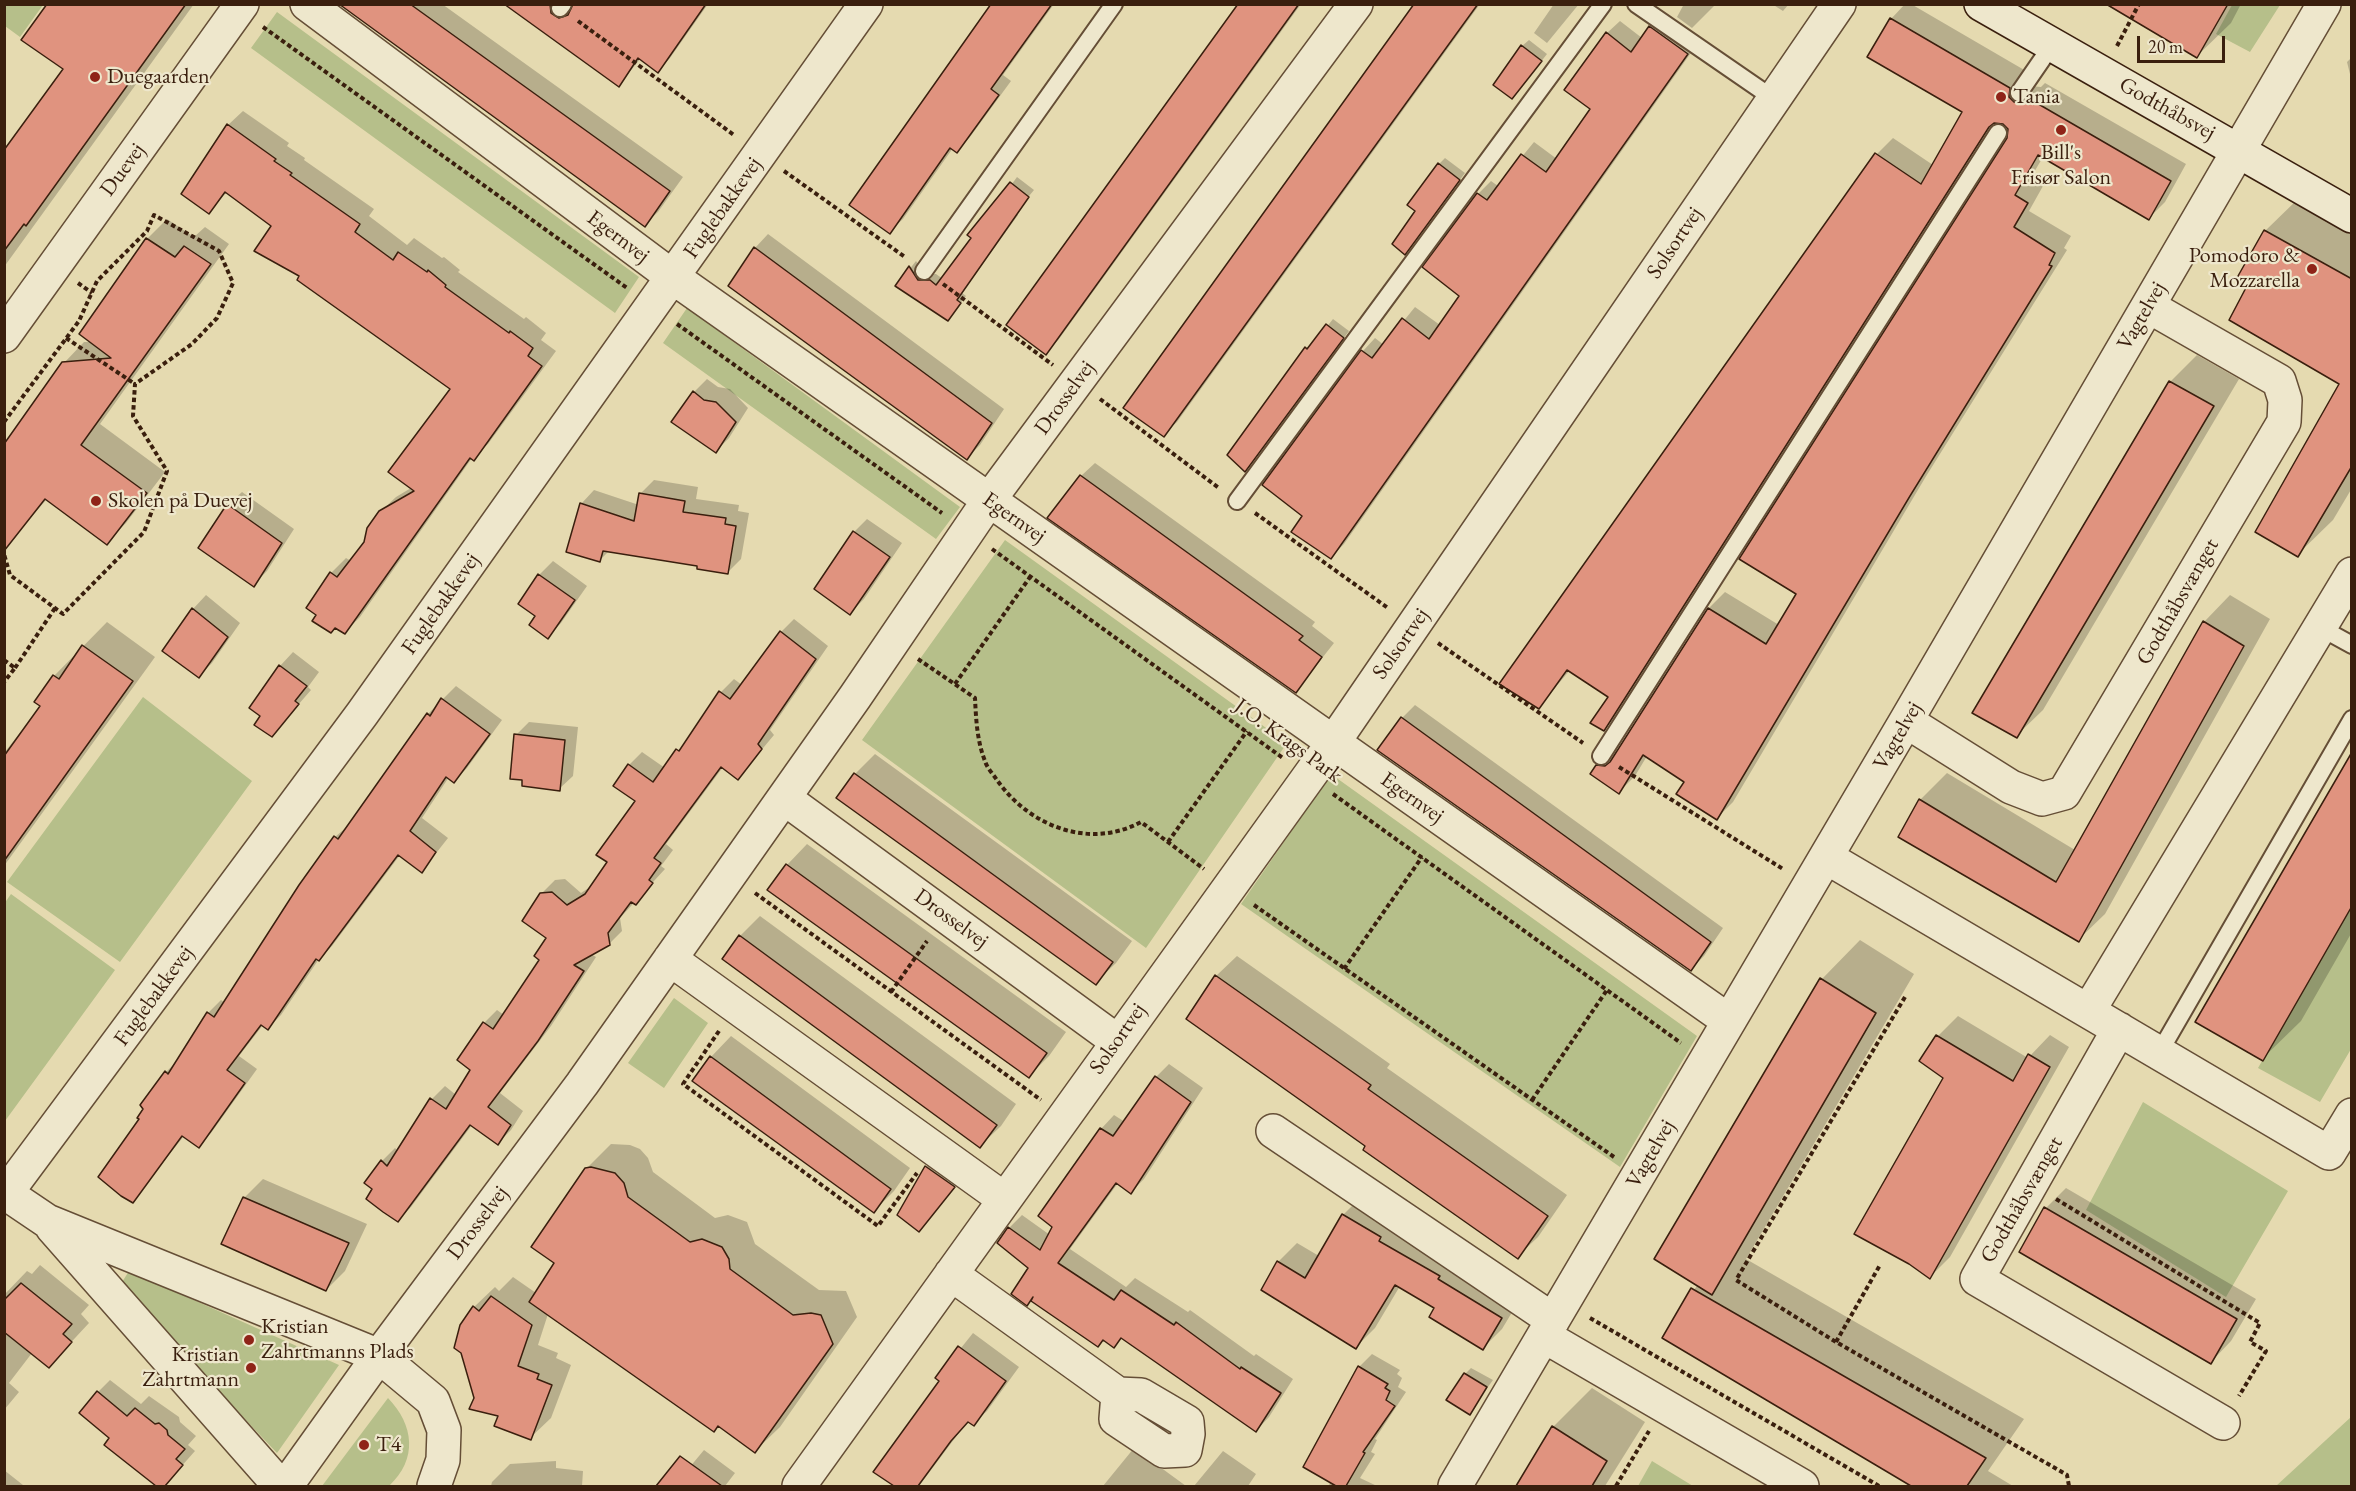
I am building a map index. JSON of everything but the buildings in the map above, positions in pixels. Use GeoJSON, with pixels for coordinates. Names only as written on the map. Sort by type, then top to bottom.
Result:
{"type":"FeatureCollection","features":[{"type":"Feature","properties":{"kind":"street","name":"Egernvej"},"geometry":{"type":"LineString","coordinates":[[307,4],[674,278],[1729,1021]]}},
{"type":"Feature","properties":{"kind":"street","name":"Fuglebakkevej"},"geometry":{"type":"LineString","coordinates":[[5,1194],[362,714],[674,278],[866,4]]}},
{"type":"Feature","properties":{"kind":"street","name":"Drosselvej"},"geometry":{"type":"LineString","coordinates":[[286,1486],[379,1356],[582,1084],[784,798],[989,501],[1356,4]]}},
{"type":"Feature","properties":{"kind":"street","name":"Solsortvej"},"geometry":{"type":"LineString","coordinates":[[799,1486],[1333,742],[1839,4]]}},
{"type":"Feature","properties":{"kind":"street","name":"Godthåbsvej"},"geometry":{"type":"LineString","coordinates":[[1981,4],[2352,216]]}},
{"type":"Feature","properties":{"kind":"street","name":"Vagtelvej"},"geometry":{"type":"LineString","coordinates":[[1455,1486],[1906,721],[2324,4]]}},
{"type":"Feature","properties":{"kind":"street","name":"Duevej"},"geometry":{"type":"LineString","coordinates":[[4,336],[240,7]]}},
{"type":"Feature","properties":{"kind":"street","name":"Godthåbsvænget"},"geometry":{"type":"LineString","coordinates":[[1906,721],[2011,787],[2042,799],[2064,793],[2284,422],[2285,400],[2278,381],[2148,306]]}},
{"type":"Feature","properties":{"kind":"street"},"geometry":{"type":"LineString","coordinates":[[2088,1010],[2352,574]]}},
{"type":"Feature","properties":{"kind":"street","name":"Drosselvej"},"geometry":{"type":"LineString","coordinates":[[784,798],[1117,1041]]}},
{"type":"Feature","properties":{"kind":"street"},"geometry":{"type":"LineString","coordinates":[[1826,857],[2329,1153],[2352,1115]]}},
{"type":"Feature","properties":{"kind":"street"},"geometry":{"type":"LineString","coordinates":[[670,959],[1004,1199]]}},
{"type":"Feature","properties":{"kind":"street","name":"Godthåbsvænget"},"geometry":{"type":"LineString","coordinates":[[2119,1029],[1977,1279],[2223,1423]]}},
{"type":"Feature","properties":{"kind":"street"},"geometry":{"type":"LineString","coordinates":[[1273,1131],[1553,1319],[1662,1407],[1802,1486]]}},
{"type":"Feature","properties":{"kind":"street"},"geometry":{"type":"LineString","coordinates":[[5,1194],[47,1221],[379,1356],[433,1401],[444,1430],[444,1460],[434,1486]]}},
{"type":"Feature","properties":{"kind":"street"},"geometry":{"type":"LineString","coordinates":[[47,1221],[280,1486]]}},
{"type":"Feature","properties":{"kind":"street"},"geometry":{"type":"LineString","coordinates":[[951,1274],[1118,1394]]}},
{"type":"Feature","properties":{"kind":"lane"},"geometry":{"type":"LineString","coordinates":[[924,271],[1114,4]]}},
{"type":"Feature","properties":{"kind":"lane"},"geometry":{"type":"LineString","coordinates":[[1237,501],[1603,4]]}},
{"type":"Feature","properties":{"kind":"lane"},"geometry":{"type":"LineString","coordinates":[[1636,4],[1774,99]]}},
{"type":"Feature","properties":{"kind":"lane"},"geometry":{"type":"LineString","coordinates":[[2019,93],[2052,45]]}},
{"type":"Feature","properties":{"kind":"lane"},"geometry":{"type":"LineString","coordinates":[[1601,756],[1998,133]]}},
{"type":"Feature","properties":{"kind":"lane"},"geometry":{"type":"LineString","coordinates":[[2321,628],[2352,645]]}},
{"type":"Feature","properties":{"kind":"lane"},"geometry":{"type":"LineString","coordinates":[[2159,1053],[2352,719]]}},
{"type":"Feature","properties":{"kind":"path"},"geometry":{"type":"LineString","coordinates":[[2102,73],[2139,4]]}},
{"type":"Feature","properties":{"kind":"path"},"geometry":{"type":"LineString","coordinates":[[561,6],[1237,501],[1414,626],[1601,756],[1809,885]]}},
{"type":"Feature","properties":{"kind":"path","name":"J.O. Krags Park"},"geometry":{"type":"LineString","coordinates":[[240,7],[1030,577],[1706,1060]]}},
{"type":"Feature","properties":{"kind":"path"},"geometry":{"type":"LineString","coordinates":[[4,422],[79,321],[97,281],[147,231],[154,215],[219,251],[232,283],[217,318],[192,345],[135,384]]}},
{"type":"Feature","properties":{"kind":"path"},"geometry":{"type":"LineString","coordinates":[[66,338],[135,384]]}},
{"type":"Feature","properties":{"kind":"path"},"geometry":{"type":"LineString","coordinates":[[4,554],[9,575],[63,614],[144,532],[167,471],[133,416],[135,384]]}},
{"type":"Feature","properties":{"kind":"path"},"geometry":{"type":"LineString","coordinates":[[956,684],[1030,577]]}},
{"type":"Feature","properties":{"kind":"path"},"geometry":{"type":"LineString","coordinates":[[4,682],[55,608]]}},
{"type":"Feature","properties":{"kind":"path"},"geometry":{"type":"LineString","coordinates":[[893,641],[975,698],[976,725],[985,763],[1011,800],[1042,823],[1076,833],[1100,834],[1130,828],[1141,822],[1344,969],[1639,1174]]}},
{"type":"Feature","properties":{"kind":"path"},"geometry":{"type":"LineString","coordinates":[[4,660],[15,668]]}},
{"type":"Feature","properties":{"kind":"path"},"geometry":{"type":"LineString","coordinates":[[1168,842],[1247,731]]}},
{"type":"Feature","properties":{"kind":"path"},"geometry":{"type":"LineString","coordinates":[[1344,969],[1422,857]]}},
{"type":"Feature","properties":{"kind":"path"},"geometry":{"type":"LineString","coordinates":[[730,875],[1063,1116]]}},
{"type":"Feature","properties":{"kind":"path"},"geometry":{"type":"LineString","coordinates":[[891,992],[946,915]]}},
{"type":"Feature","properties":{"kind":"path"},"geometry":{"type":"LineString","coordinates":[[1532,1100],[1607,990]]}},
{"type":"Feature","properties":{"kind":"path"},"geometry":{"type":"LineString","coordinates":[[1905,997],[1736,1280],[1836,1342],[2067,1475],[2069,1486]]}},
{"type":"Feature","properties":{"kind":"path"},"geometry":{"type":"LineString","coordinates":[[735,1005],[683,1084],[878,1226],[935,1149]]}},
{"type":"Feature","properties":{"kind":"path"},"geometry":{"type":"LineString","coordinates":[[2031,1185],[2260,1323],[2250,1342],[2266,1351],[2223,1423]]}},
{"type":"Feature","properties":{"kind":"path"},"geometry":{"type":"LineString","coordinates":[[1836,1342],[1880,1265]]}},
{"type":"Feature","properties":{"kind":"path"},"geometry":{"type":"LineString","coordinates":[[1553,1319],[1880,1486]]}},
{"type":"Feature","properties":{"kind":"path"},"geometry":{"type":"LineString","coordinates":[[1616,1486],[1662,1407]]}},
{"type":"Feature","properties":{"kind":"green space"},"geometry":{"type":"Polygon","coordinates":[[[5,4],[43,5],[20,37],[5,26],[5,4]]]}},
{"type":"Feature","properties":{"kind":"green space"},"geometry":{"type":"Polygon","coordinates":[[[2232,5],[2280,5],[2250,52],[2216,34],[2232,5]]]}},
{"type":"Feature","properties":{"kind":"green space"},"geometry":{"type":"Polygon","coordinates":[[[277,12],[639,277],[615,313],[251,48],[277,12]]]}},
{"type":"Feature","properties":{"kind":"green space"},"geometry":{"type":"Polygon","coordinates":[[[687,308],[960,507],[936,539],[663,343],[687,308]]]}},
{"type":"Feature","properties":{"kind":"green space"},"geometry":{"type":"Polygon","coordinates":[[[1005,540],[1287,743],[1146,948],[862,740],[1005,540]]]}},
{"type":"Feature","properties":{"kind":"green space"},"geometry":{"type":"Polygon","coordinates":[[[143,697],[252,781],[120,962],[7,882],[143,697]]]}},
{"type":"Feature","properties":{"kind":"green space"},"geometry":{"type":"Polygon","coordinates":[[[1331,774],[1697,1036],[1620,1167],[1241,904],[1331,774]]]}},
{"type":"Feature","properties":{"kind":"green space"},"geometry":{"type":"Polygon","coordinates":[[[11,894],[115,970],[5,1121],[4,904],[11,894]]]}},
{"type":"Feature","properties":{"kind":"green space"},"geometry":{"type":"Polygon","coordinates":[[[2351,908],[2351,1049],[2320,1102],[2258,1068],[2351,908]]]}},
{"type":"Feature","properties":{"kind":"green space"},"geometry":{"type":"Polygon","coordinates":[[[674,998],[708,1023],[664,1088],[628,1063],[674,998]]]}},
{"type":"Feature","properties":{"kind":"green space"},"geometry":{"type":"Polygon","coordinates":[[[2143,1102],[2288,1191],[2226,1297],[2086,1210],[2143,1102]]]}},
{"type":"Feature","properties":{"kind":"green space"},"geometry":{"type":"Polygon","coordinates":[[[129,1271],[339,1365],[277,1453],[119,1287],[129,1271]]]}},
{"type":"Feature","properties":{"kind":"green space"},"geometry":{"type":"Polygon","coordinates":[[[388,1398],[403,1419],[409,1442],[405,1465],[398,1476],[389,1486],[322,1486],[388,1398]]]}},
{"type":"Feature","properties":{"kind":"green space"},"geometry":{"type":"Polygon","coordinates":[[[2351,1417],[2351,1486],[2276,1486],[2351,1417]]]}},
{"type":"Feature","properties":{"kind":"green space"},"geometry":{"type":"Polygon","coordinates":[[[1652,1461],[1693,1486],[1638,1486],[1652,1461]]]}},
{"type":"Feature","properties":{"kind":"place","name":"Duegaarden"},"geometry":{"type":"Point","coordinates":[95,77]}},
{"type":"Feature","properties":{"kind":"place","name":"Tania"},"geometry":{"type":"Point","coordinates":[2001,97]}},
{"type":"Feature","properties":{"kind":"place","name":"Bill's Frisør Salon"},"geometry":{"type":"Point","coordinates":[2061,130]}},
{"type":"Feature","properties":{"kind":"place","name":"Pomodoro & Mozzarella"},"geometry":{"type":"Point","coordinates":[2312,269]}},
{"type":"Feature","properties":{"kind":"place","name":"Skolen på Duevej"},"geometry":{"type":"Point","coordinates":[96,501]}},
{"type":"Feature","properties":{"kind":"place","name":"Kristian Zahrtmanns Plads"},"geometry":{"type":"Point","coordinates":[249,1340]}},
{"type":"Feature","properties":{"kind":"place","name":"Kristian Zahrtmann"},"geometry":{"type":"Point","coordinates":[251,1368]}},
{"type":"Feature","properties":{"kind":"place","name":"T4"},"geometry":{"type":"Point","coordinates":[364,1445]}}]}
